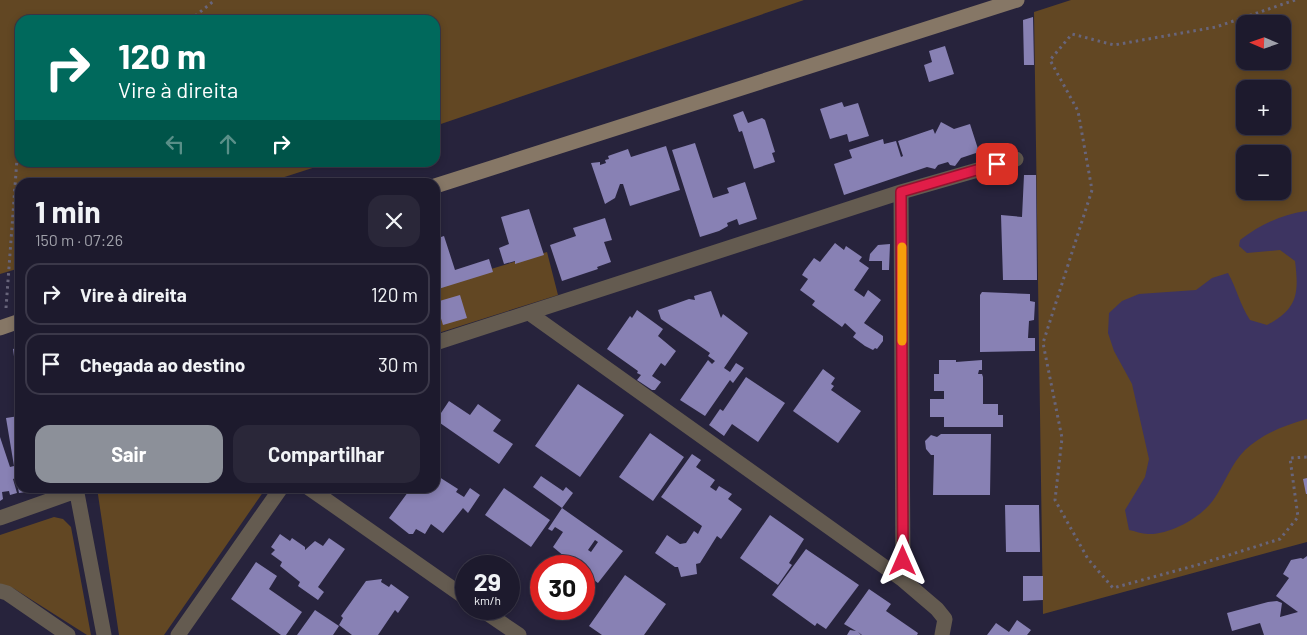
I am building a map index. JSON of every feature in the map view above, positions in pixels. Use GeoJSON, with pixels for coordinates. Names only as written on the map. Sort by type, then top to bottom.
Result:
{"type":"FeatureCollection","features":[{"type":"Feature","properties":{"kind":"street"},"geometry":{"type":"LineString","coordinates":[[440,184],[1018,0]]}},
{"type":"Feature","properties":{"kind":"street"},"geometry":{"type":"LineString","coordinates":[[440,341],[901,192],[1016,158]]}},
{"type":"Feature","properties":{"kind":"street"},"geometry":{"type":"LineString","coordinates":[[901,192],[903,580]]}},
{"type":"Feature","properties":{"kind":"street"},"geometry":{"type":"LineString","coordinates":[[529,313],[903,580],[937,609],[945,619],[942,635]]}},
{"type":"Feature","properties":{"kind":"street"},"geometry":{"type":"LineString","coordinates":[[3,327],[15,323]]}},
{"type":"Feature","properties":{"kind":"street"},"geometry":{"type":"LineString","coordinates":[[0,518],[66,493]]}},
{"type":"Feature","properties":{"kind":"street"},"geometry":{"type":"LineString","coordinates":[[77,493],[104,635]]}},
{"type":"Feature","properties":{"kind":"street"},"geometry":{"type":"LineString","coordinates":[[178,635],[277,493]]}},
{"type":"Feature","properties":{"kind":"street"},"geometry":{"type":"LineString","coordinates":[[317,493],[455,590]]}},
{"type":"Feature","properties":{"kind":"street"},"geometry":{"type":"LineString","coordinates":[[0,591],[7,593],[68,635]]}},
{"type":"Feature","properties":{"kind":"street"},"geometry":{"type":"LineString","coordinates":[[497,620],[518,635]]}},
{"type":"Feature","properties":{"kind":"path"},"geometry":{"type":"LineString","coordinates":[[196,15],[215,0]]}},
{"type":"Feature","properties":{"kind":"path"},"geometry":{"type":"LineString","coordinates":[[1295,0],[1216,27],[1114,46],[1072,34],[1050,60],[1078,111],[1092,190],[1042,343],[1062,438],[1055,500],[1088,559],[1113,588],[1197,565],[1280,539],[1298,517],[1290,458],[1307,457]]}},
{"type":"Feature","properties":{"kind":"path"},"geometry":{"type":"LineString","coordinates":[[3,327],[15,183]]}},
{"type":"Feature","properties":{"kind":"shaded area"},"geometry":{"type":"Polygon","coordinates":[[[0,0],[804,0],[440,124],[440,15],[15,15],[15,167],[316,167],[281,178],[15,178],[15,270],[0,274],[0,0]]]}},
{"type":"Feature","properties":{"kind":"shaded area"},"geometry":{"type":"Polygon","coordinates":[[[1071,0],[1307,0],[1307,542],[1043,614],[1034,12],[1071,0]]]}},
{"type":"Feature","properties":{"kind":"shaded area"},"geometry":{"type":"Polygon","coordinates":[[[1307,211],[1307,419],[1274,431],[1259,439],[1245,450],[1236,461],[1209,506],[1185,524],[1157,534],[1146,534],[1129,530],[1125,510],[1145,477],[1149,459],[1132,384],[1114,351],[1108,333],[1109,313],[1122,301],[1139,294],[1196,290],[1212,278],[1228,273],[1250,320],[1267,325],[1285,313],[1291,306],[1297,282],[1295,261],[1280,250],[1247,253],[1239,246],[1240,240],[1272,221],[1307,211]]]}},
{"type":"Feature","properties":{"kind":"shaded area"},"geometry":{"type":"Polygon","coordinates":[[[547,252],[558,295],[440,332],[440,284],[547,252]]]}},
{"type":"Feature","properties":{"kind":"shaded area"},"geometry":{"type":"Polygon","coordinates":[[[98,493],[263,493],[164,635],[119,635],[98,493]]]}},
{"type":"Feature","properties":{"kind":"shaded area"},"geometry":{"type":"Polygon","coordinates":[[[54,517],[63,519],[71,527],[91,635],[87,635],[13,588],[0,585],[0,535],[54,517]]]}},
{"type":"Feature","properties":{"kind":"building"},"geometry":{"type":"Polygon","coordinates":[[[1033,17],[1034,65],[1024,65],[1023,20],[1033,17]]]}},
{"type":"Feature","properties":{"kind":"building"},"geometry":{"type":"Polygon","coordinates":[[[945,46],[954,74],[929,82],[924,65],[932,62],[929,51],[945,46]]]}},
{"type":"Feature","properties":{"kind":"building"},"geometry":{"type":"Polygon","coordinates":[[[842,102],[844,107],[858,103],[869,136],[849,142],[847,134],[830,139],[820,109],[842,102]]]}},
{"type":"Feature","properties":{"kind":"building"},"geometry":{"type":"Polygon","coordinates":[[[743,111],[748,123],[762,118],[765,120],[775,152],[772,153],[775,162],[754,169],[742,131],[739,132],[733,115],[743,111]]]}},
{"type":"Feature","properties":{"kind":"building"},"geometry":{"type":"Polygon","coordinates":[[[941,122],[954,129],[970,124],[979,152],[961,158],[955,166],[950,165],[948,162],[938,165],[935,169],[927,167],[844,195],[834,164],[852,158],[849,150],[883,139],[884,144],[896,141],[901,157],[903,156],[898,141],[933,129],[935,134],[941,122]]]}},
{"type":"Feature","properties":{"kind":"building"},"geometry":{"type":"Polygon","coordinates":[[[695,143],[713,198],[729,193],[727,188],[745,182],[757,219],[739,225],[737,219],[727,223],[728,226],[719,231],[700,237],[672,150],[695,143]]]}},
{"type":"Feature","properties":{"kind":"building"},"geometry":{"type":"Polygon","coordinates":[[[666,146],[680,190],[630,206],[623,184],[620,184],[615,198],[605,204],[591,163],[600,162],[600,165],[606,163],[605,160],[609,159],[608,156],[628,149],[631,157],[666,146]]]}},
{"type":"Feature","properties":{"kind":"building"},"geometry":{"type":"Polygon","coordinates":[[[1024,175],[1036,175],[1037,280],[1003,280],[1001,215],[1022,217],[1024,175]]]}},
{"type":"Feature","properties":{"kind":"building"},"geometry":{"type":"Polygon","coordinates":[[[529,209],[544,255],[515,264],[515,261],[504,264],[499,248],[509,244],[501,217],[529,209]]]}},
{"type":"Feature","properties":{"kind":"building"},"geometry":{"type":"Polygon","coordinates":[[[605,218],[612,240],[604,242],[611,262],[597,267],[598,269],[562,281],[550,245],[576,236],[573,228],[605,218]]]}},
{"type":"Feature","properties":{"kind":"building"},"geometry":{"type":"Polygon","coordinates":[[[444,236],[455,270],[489,259],[493,272],[440,288],[440,237],[444,236]]]}},
{"type":"Feature","properties":{"kind":"building"},"geometry":{"type":"Polygon","coordinates":[[[835,243],[844,250],[846,246],[862,257],[859,261],[869,268],[854,290],[864,297],[868,290],[881,300],[864,323],[883,336],[883,341],[877,349],[873,350],[865,346],[853,337],[856,333],[845,323],[842,327],[812,305],[815,301],[800,290],[808,279],[802,275],[805,270],[814,258],[820,262],[835,243]]]}},
{"type":"Feature","properties":{"kind":"building"},"geometry":{"type":"Polygon","coordinates":[[[890,244],[889,270],[882,270],[882,261],[869,261],[870,254],[878,245],[890,244]]]}},
{"type":"Feature","properties":{"kind":"building"},"geometry":{"type":"Polygon","coordinates":[[[711,291],[721,318],[723,314],[748,333],[724,368],[730,372],[736,363],[744,368],[733,383],[730,380],[705,416],[680,400],[708,360],[712,364],[715,361],[708,356],[710,353],[661,319],[658,310],[689,299],[695,300],[694,296],[711,291]]]}},
{"type":"Feature","properties":{"kind":"building"},"geometry":{"type":"Polygon","coordinates":[[[982,292],[1030,294],[1030,301],[1035,302],[1034,320],[1029,321],[1028,338],[1035,338],[1035,351],[980,352],[980,295],[982,292]]]}},
{"type":"Feature","properties":{"kind":"building"},"geometry":{"type":"Polygon","coordinates":[[[460,295],[467,318],[443,325],[440,315],[440,301],[460,295]]]}},
{"type":"Feature","properties":{"kind":"building"},"geometry":{"type":"Polygon","coordinates":[[[637,310],[663,329],[658,336],[676,351],[665,366],[661,363],[652,376],[661,382],[655,390],[637,380],[641,375],[637,373],[638,371],[607,349],[630,316],[632,318],[637,310]]]}},
{"type":"Feature","properties":{"kind":"building"},"geometry":{"type":"Polygon","coordinates":[[[939,360],[956,360],[956,362],[982,360],[982,370],[979,370],[978,374],[982,374],[983,377],[983,404],[998,404],[998,415],[1003,415],[1003,427],[944,427],[944,417],[930,417],[930,399],[944,399],[944,391],[934,391],[934,374],[939,374],[939,360]]]}},
{"type":"Feature","properties":{"kind":"building"},"geometry":{"type":"Polygon","coordinates":[[[823,369],[835,378],[831,384],[834,386],[831,390],[861,411],[838,443],[793,411],[823,369]]]}},
{"type":"Feature","properties":{"kind":"building"},"geometry":{"type":"Polygon","coordinates":[[[746,377],[785,403],[758,442],[732,424],[724,436],[709,425],[720,409],[723,411],[746,377]]]}},
{"type":"Feature","properties":{"kind":"building"},"geometry":{"type":"Polygon","coordinates":[[[578,384],[624,415],[580,477],[535,446],[578,384]]]}},
{"type":"Feature","properties":{"kind":"building"},"geometry":{"type":"Polygon","coordinates":[[[449,401],[470,415],[478,404],[501,420],[493,431],[513,444],[499,464],[440,423],[440,414],[449,401]]]}},
{"type":"Feature","properties":{"kind":"building"},"geometry":{"type":"Polygon","coordinates":[[[15,417],[15,478],[13,479],[15,493],[17,493],[10,495],[9,491],[2,492],[3,499],[0,501],[0,437],[10,467],[14,466],[6,418],[15,417]]]}},
{"type":"Feature","properties":{"kind":"building"},"geometry":{"type":"Polygon","coordinates":[[[650,433],[684,457],[653,501],[619,477],[650,433]]]}},
{"type":"Feature","properties":{"kind":"building"},"geometry":{"type":"Polygon","coordinates":[[[941,434],[991,434],[990,495],[933,495],[934,455],[931,455],[926,449],[925,441],[931,435],[937,437],[941,434]]]}},
{"type":"Feature","properties":{"kind":"building"},"geometry":{"type":"Polygon","coordinates":[[[692,454],[701,460],[696,467],[715,480],[710,487],[716,491],[719,486],[732,494],[728,499],[742,509],[721,539],[717,536],[700,563],[696,564],[697,574],[681,577],[678,567],[675,567],[655,553],[667,535],[680,544],[686,543],[694,531],[698,534],[702,526],[661,497],[692,454]]]}},
{"type":"Feature","properties":{"kind":"building"},"geometry":{"type":"Polygon","coordinates":[[[541,476],[563,491],[566,487],[573,493],[562,508],[533,487],[541,476]]]}},
{"type":"Feature","properties":{"kind":"building"},"geometry":{"type":"Polygon","coordinates":[[[440,478],[458,489],[456,492],[464,497],[470,488],[480,495],[468,513],[463,508],[443,533],[431,524],[425,534],[416,529],[413,534],[409,534],[389,518],[407,493],[440,493],[440,478]]]}},
{"type":"Feature","properties":{"kind":"building"},"geometry":{"type":"Polygon","coordinates":[[[1307,478],[1307,494],[1306,494],[1303,479],[1307,478]]]}},
{"type":"Feature","properties":{"kind":"building"},"geometry":{"type":"Polygon","coordinates":[[[504,488],[550,520],[531,547],[485,515],[504,488]]]}},
{"type":"Feature","properties":{"kind":"building"},"geometry":{"type":"Polygon","coordinates":[[[1005,505],[1039,505],[1040,552],[1006,552],[1005,505]]]}},
{"type":"Feature","properties":{"kind":"building"},"geometry":{"type":"Polygon","coordinates":[[[562,508],[623,551],[598,583],[595,581],[595,555],[563,555],[553,547],[563,532],[555,527],[552,531],[548,529],[562,508]],[[595,540],[588,550],[591,552],[598,542],[595,540]]]}},
{"type":"Feature","properties":{"kind":"building"},"geometry":{"type":"Polygon","coordinates":[[[770,515],[804,539],[789,563],[792,565],[778,585],[740,558],[770,515]]]}},
{"type":"Feature","properties":{"kind":"building"},"geometry":{"type":"Polygon","coordinates":[[[280,534],[290,541],[292,538],[305,547],[305,550],[315,541],[323,546],[329,538],[345,549],[318,587],[324,592],[318,600],[298,586],[300,582],[280,566],[282,562],[271,554],[275,550],[271,547],[280,534]]]}},
{"type":"Feature","properties":{"kind":"building"},"geometry":{"type":"Polygon","coordinates":[[[806,549],[859,585],[826,629],[817,623],[815,626],[772,595],[806,549]]]}},
{"type":"Feature","properties":{"kind":"building"},"geometry":{"type":"Polygon","coordinates":[[[1307,556],[1307,635],[1264,635],[1260,623],[1232,631],[1227,613],[1277,601],[1282,603],[1280,617],[1298,612],[1276,596],[1289,578],[1283,574],[1291,560],[1303,559],[1307,556]]]}},
{"type":"Feature","properties":{"kind":"building"},"geometry":{"type":"Polygon","coordinates":[[[256,562],[277,576],[269,589],[302,612],[286,635],[281,635],[231,599],[256,562]]]}},
{"type":"Feature","properties":{"kind":"building"},"geometry":{"type":"Polygon","coordinates":[[[625,575],[666,604],[644,635],[602,635],[589,626],[625,575]]]}},
{"type":"Feature","properties":{"kind":"building"},"geometry":{"type":"Polygon","coordinates":[[[1023,576],[1043,576],[1043,600],[1023,601],[1023,576]]]}},
{"type":"Feature","properties":{"kind":"building"},"geometry":{"type":"Polygon","coordinates":[[[382,579],[381,582],[389,587],[391,584],[409,597],[398,613],[395,610],[378,635],[352,635],[339,625],[343,618],[341,616],[366,581],[382,579]]]}},
{"type":"Feature","properties":{"kind":"building"},"geometry":{"type":"Polygon","coordinates":[[[869,589],[891,604],[886,611],[918,633],[917,635],[862,635],[858,632],[861,635],[847,635],[850,630],[856,631],[844,624],[869,589]]]}},
{"type":"Feature","properties":{"kind":"building"},"geometry":{"type":"Polygon","coordinates":[[[315,610],[339,626],[333,635],[297,635],[315,610]]]}},
{"type":"Feature","properties":{"kind":"building"},"geometry":{"type":"Polygon","coordinates":[[[1017,620],[1031,630],[1027,635],[987,635],[996,623],[1009,632],[1017,620]]]}},
{"type":"Feature","properties":{"kind":"slow traffic"},"geometry":{"type":"LineString","coordinates":[[902,247],[902,341]]}},
{"type":"Feature","properties":{"kind":"route"},"geometry":{"type":"LineString","coordinates":[[903,561],[901,192],[997,164]]}}]}
